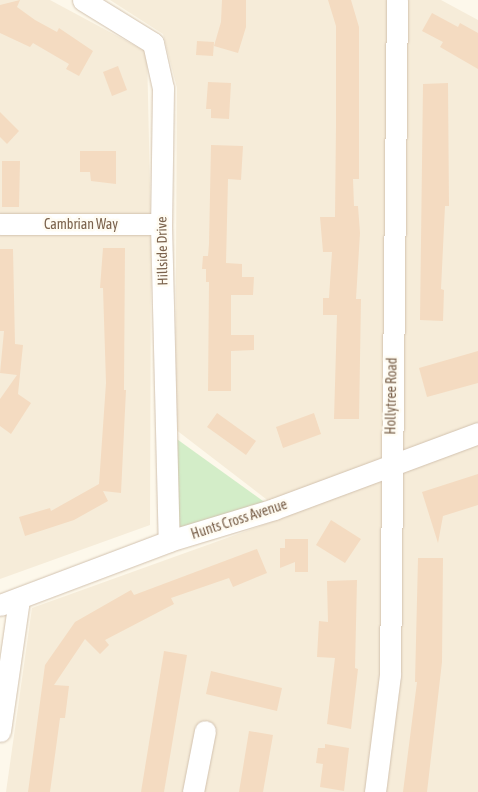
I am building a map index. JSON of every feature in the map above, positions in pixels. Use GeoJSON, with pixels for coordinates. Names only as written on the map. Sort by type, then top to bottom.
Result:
{"type":"FeatureCollection","features":[{"type":"Feature","properties":{"kind":"street","name":"Hillside Drive"},"geometry":{"type":"LineString","coordinates":[[83,0],[153,43],[163,88],[162,224],[169,541]]}},
{"type":"Feature","properties":{"kind":"street","name":"Hollytree Road"},"geometry":{"type":"LineString","coordinates":[[375,792],[390,675],[390,465],[397,0]]}},
{"type":"Feature","properties":{"kind":"street","name":"Cambrian Way"},"geometry":{"type":"LineString","coordinates":[[0,224],[162,224]]}},
{"type":"Feature","properties":{"kind":"street","name":"Hunts Cross Avenue"},"geometry":{"type":"LineString","coordinates":[[10,602],[169,541],[274,509],[478,433]]}},
{"type":"Feature","properties":{"kind":"street"},"geometry":{"type":"LineString","coordinates":[[0,731],[10,602]]}},
{"type":"Feature","properties":{"kind":"street"},"geometry":{"type":"LineString","coordinates":[[193,792],[205,731]]}},
{"type":"Feature","properties":{"kind":"shaded area"},"geometry":{"type":"Polygon","coordinates":[[[0,0],[50,0],[147,52],[151,231],[150,525],[0,579],[0,0]]]}},
{"type":"Feature","properties":{"kind":"shaded area"},"geometry":{"type":"Polygon","coordinates":[[[110,0],[441,0],[478,20],[478,792],[6,792],[32,608],[288,516],[175,429],[177,88],[163,34],[110,0]]]}},
{"type":"Feature","properties":{"kind":"green space"},"geometry":{"type":"Polygon","coordinates":[[[167,432],[274,509],[169,541],[167,432]]]}},
{"type":"Feature","properties":{"kind":"building"},"geometry":{"type":"Polygon","coordinates":[[[20,0],[17,7],[35,20],[57,32],[59,28],[93,51],[79,76],[66,69],[69,64],[33,43],[30,47],[0,33],[0,5],[20,0]]]}},
{"type":"Feature","properties":{"kind":"building"},"geometry":{"type":"Polygon","coordinates":[[[222,0],[246,0],[246,27],[238,53],[214,46],[221,22],[222,0]]]}},
{"type":"Feature","properties":{"kind":"building"},"geometry":{"type":"Polygon","coordinates":[[[328,0],[351,0],[359,27],[359,179],[353,179],[354,206],[358,206],[360,233],[356,299],[361,299],[359,419],[334,419],[337,315],[323,315],[323,298],[329,298],[332,252],[323,252],[320,217],[335,217],[336,26],[328,0]]]}},
{"type":"Feature","properties":{"kind":"building"},"geometry":{"type":"Polygon","coordinates":[[[432,13],[458,27],[460,23],[478,33],[478,69],[440,47],[443,42],[422,31],[432,13]]]}},
{"type":"Feature","properties":{"kind":"building"},"geometry":{"type":"Polygon","coordinates":[[[197,41],[214,42],[213,56],[196,55],[197,41]]]}},
{"type":"Feature","properties":{"kind":"building"},"geometry":{"type":"Polygon","coordinates":[[[118,66],[127,90],[112,96],[103,72],[118,66]]]}},
{"type":"Feature","properties":{"kind":"building"},"geometry":{"type":"Polygon","coordinates":[[[208,82],[231,83],[229,119],[211,118],[211,109],[206,109],[208,82]]]}},
{"type":"Feature","properties":{"kind":"building"},"geometry":{"type":"Polygon","coordinates":[[[448,83],[449,206],[445,206],[441,289],[444,290],[443,321],[420,320],[423,84],[448,83]]]}},
{"type":"Feature","properties":{"kind":"building"},"geometry":{"type":"Polygon","coordinates":[[[0,112],[19,131],[7,144],[0,137],[0,112]]]}},
{"type":"Feature","properties":{"kind":"building"},"geometry":{"type":"Polygon","coordinates":[[[211,145],[243,146],[241,180],[228,179],[226,263],[242,264],[242,277],[254,277],[253,295],[231,295],[231,335],[254,335],[254,350],[231,351],[231,391],[208,391],[209,282],[206,282],[206,269],[202,269],[203,256],[208,256],[209,244],[211,145]]]}},
{"type":"Feature","properties":{"kind":"building"},"geometry":{"type":"Polygon","coordinates":[[[80,151],[116,151],[116,184],[91,181],[90,172],[80,172],[80,151]]]}},
{"type":"Feature","properties":{"kind":"building"},"geometry":{"type":"Polygon","coordinates":[[[2,161],[20,161],[19,207],[2,207],[2,161]]]}},
{"type":"Feature","properties":{"kind":"building"},"geometry":{"type":"Polygon","coordinates":[[[103,248],[125,248],[124,390],[126,390],[121,493],[103,491],[108,501],[74,520],[25,536],[19,517],[50,508],[51,511],[99,484],[106,383],[103,288],[100,288],[103,248]]]}},
{"type":"Feature","properties":{"kind":"building"},"geometry":{"type":"Polygon","coordinates":[[[0,249],[13,249],[15,344],[23,345],[18,394],[31,403],[11,434],[0,426],[0,399],[17,375],[0,373],[4,331],[0,331],[0,249]]]}},
{"type":"Feature","properties":{"kind":"building"},"geometry":{"type":"Polygon","coordinates":[[[478,351],[478,383],[427,397],[419,368],[478,351]]]}},
{"type":"Feature","properties":{"kind":"building"},"geometry":{"type":"Polygon","coordinates":[[[217,413],[256,441],[246,455],[207,427],[217,413]]]}},
{"type":"Feature","properties":{"kind":"building"},"geometry":{"type":"Polygon","coordinates":[[[314,413],[321,434],[283,448],[276,427],[314,413]]]}},
{"type":"Feature","properties":{"kind":"building"},"geometry":{"type":"Polygon","coordinates":[[[478,474],[478,505],[443,516],[438,543],[422,492],[478,474]]]}},
{"type":"Feature","properties":{"kind":"building"},"geometry":{"type":"Polygon","coordinates":[[[331,520],[361,539],[345,563],[316,545],[331,520]]]}},
{"type":"Feature","properties":{"kind":"building"},"geometry":{"type":"Polygon","coordinates":[[[285,539],[308,539],[308,572],[295,572],[295,562],[280,568],[280,548],[285,548],[285,539]]]}},
{"type":"Feature","properties":{"kind":"building"},"geometry":{"type":"Polygon","coordinates":[[[257,549],[267,573],[233,587],[229,578],[171,598],[174,604],[105,640],[109,645],[100,654],[85,639],[54,685],[69,686],[65,718],[60,718],[50,792],[28,792],[45,665],[75,622],[131,590],[134,595],[257,549]]]}},
{"type":"Feature","properties":{"kind":"building"},"geometry":{"type":"Polygon","coordinates":[[[418,558],[443,558],[442,662],[427,792],[403,792],[417,682],[415,682],[418,558]]]}},
{"type":"Feature","properties":{"kind":"building"},"geometry":{"type":"Polygon","coordinates":[[[357,580],[355,668],[358,669],[351,729],[327,724],[335,658],[317,657],[319,621],[328,622],[327,581],[357,580]]]}},
{"type":"Feature","properties":{"kind":"building"},"geometry":{"type":"Polygon","coordinates":[[[164,651],[187,655],[164,792],[141,792],[164,651]]]}},
{"type":"Feature","properties":{"kind":"building"},"geometry":{"type":"Polygon","coordinates":[[[211,671],[282,688],[277,711],[206,694],[211,671]]]}},
{"type":"Feature","properties":{"kind":"building"},"geometry":{"type":"Polygon","coordinates":[[[249,731],[273,735],[263,792],[239,792],[249,731]]]}},
{"type":"Feature","properties":{"kind":"building"},"geometry":{"type":"Polygon","coordinates":[[[325,744],[349,748],[344,791],[320,787],[323,764],[316,763],[318,748],[325,748],[325,744]]]}}]}
